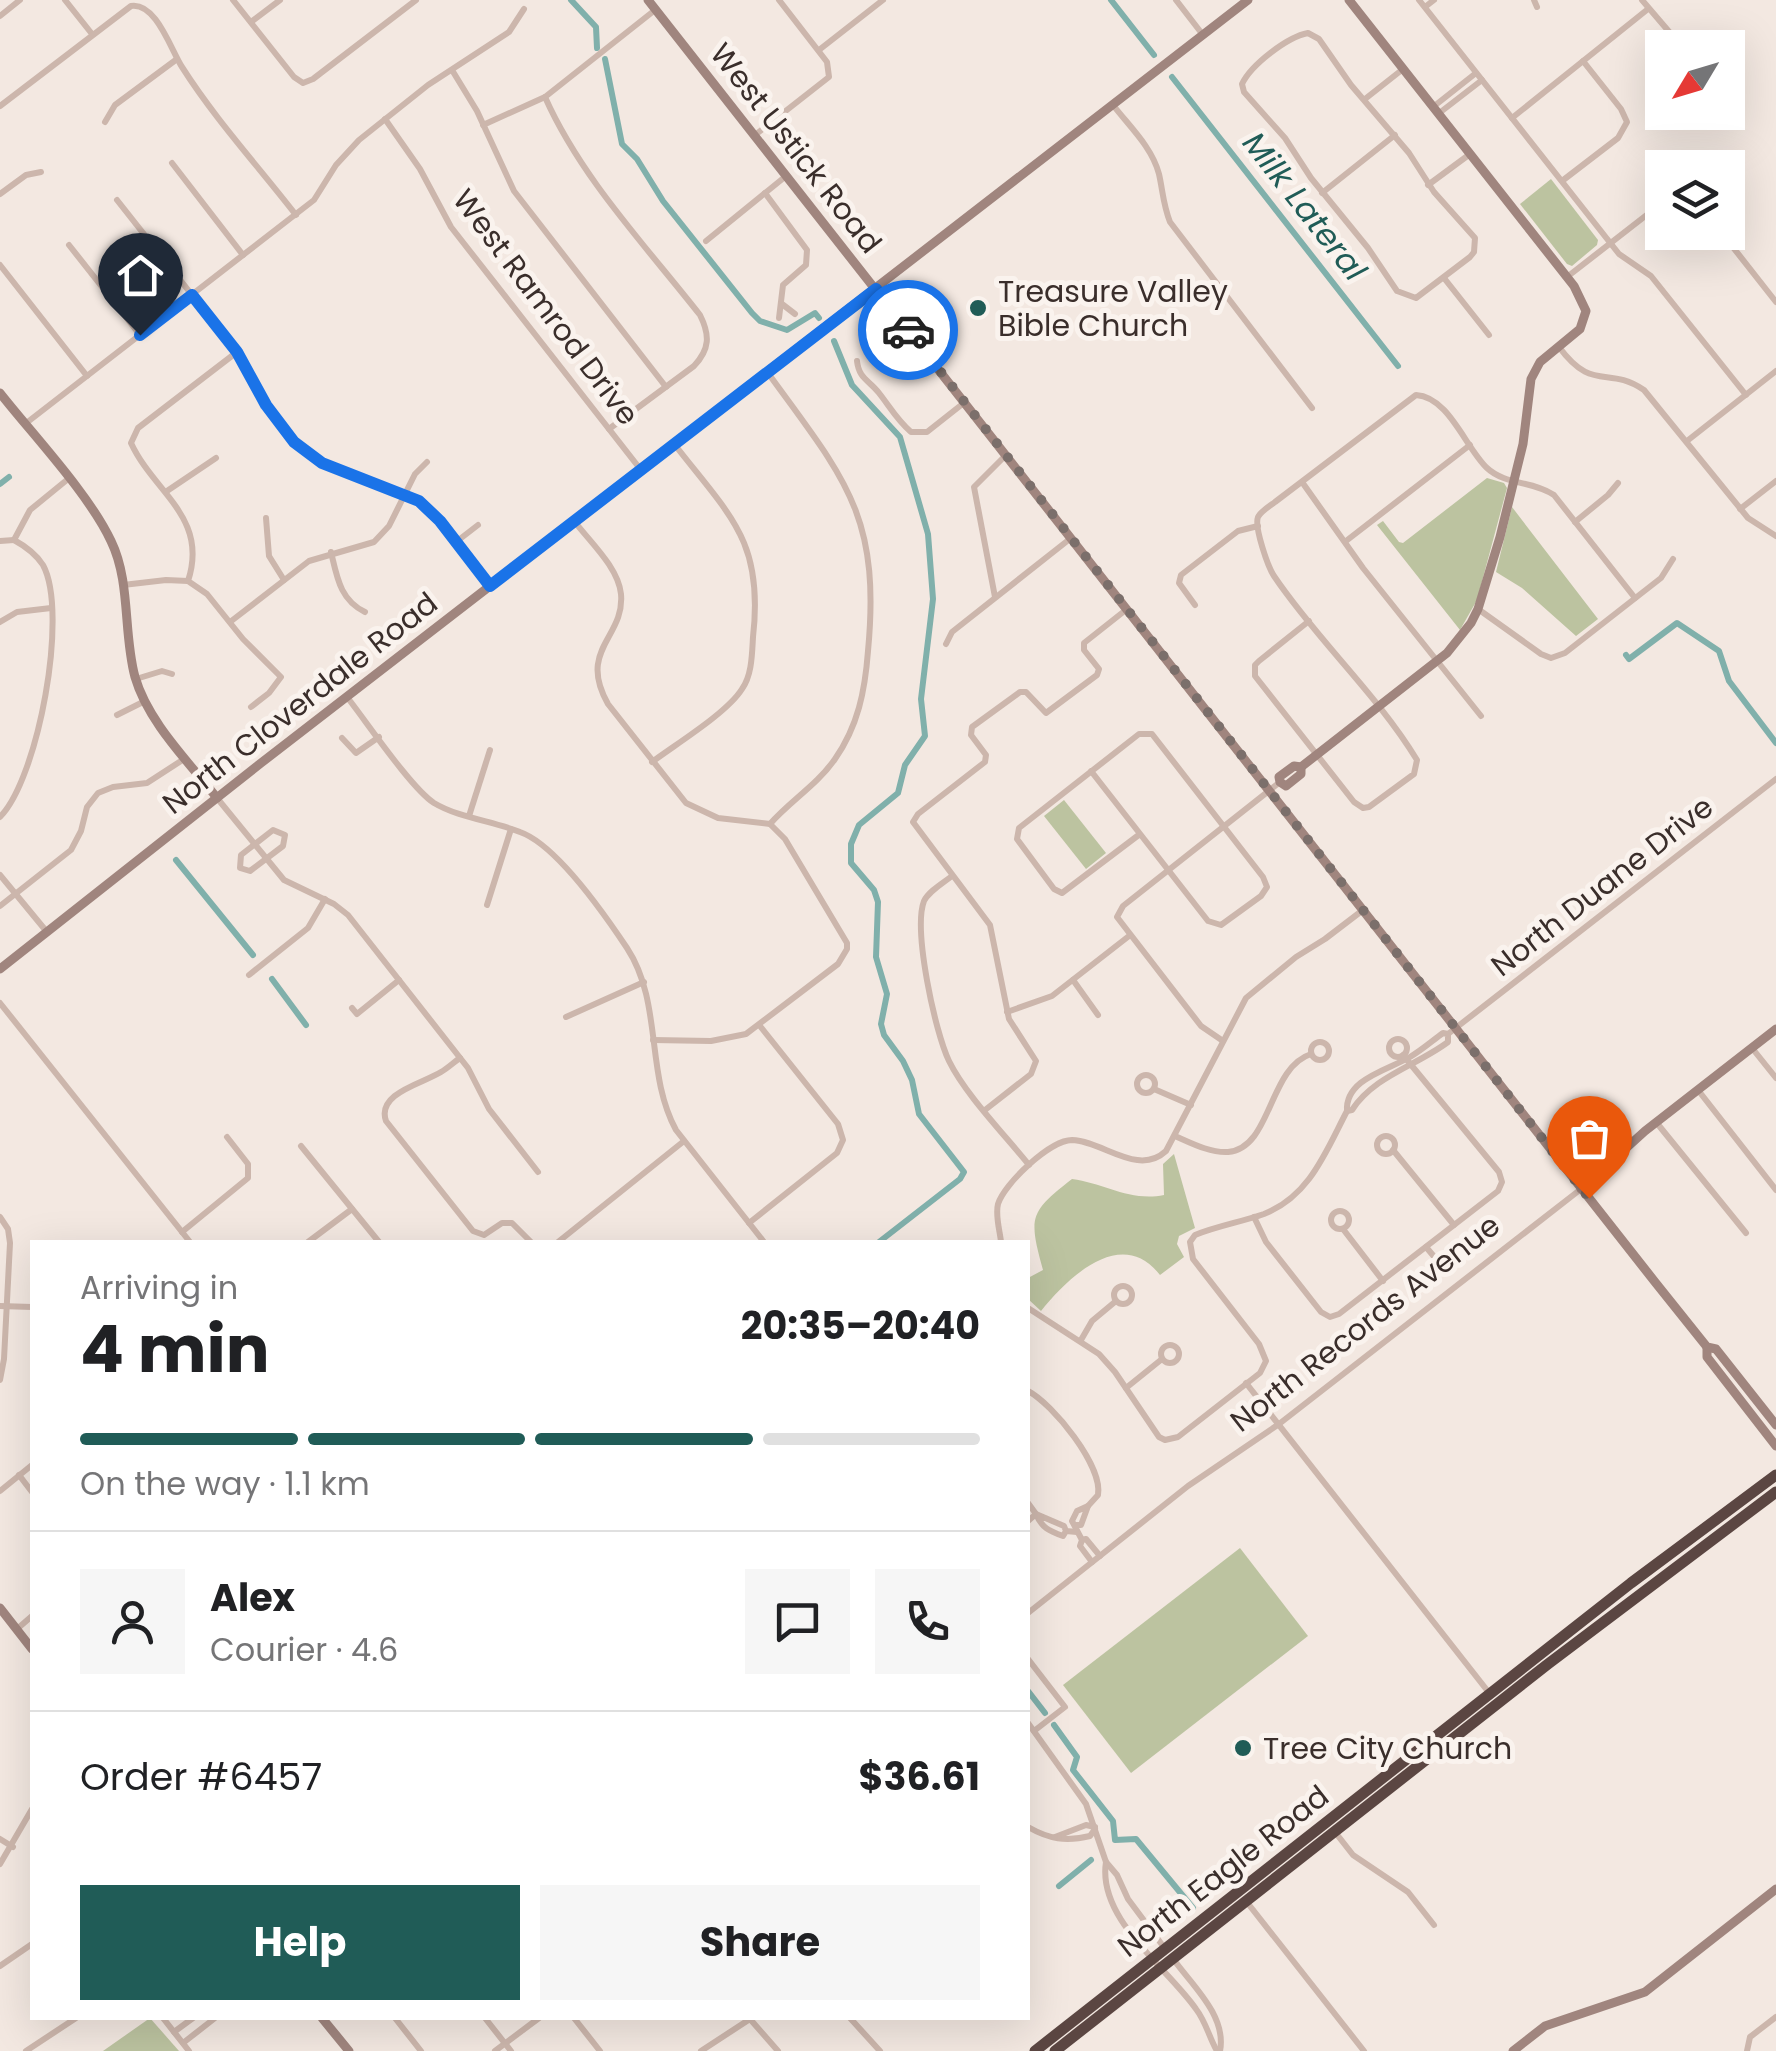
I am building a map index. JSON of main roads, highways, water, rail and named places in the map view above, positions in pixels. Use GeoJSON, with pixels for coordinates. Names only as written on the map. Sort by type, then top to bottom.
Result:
{"type":"FeatureCollection","features":[{"type":"Feature","properties":{"kind":"highway","name":"North Eagle Road"},"geometry":{"type":"LineString","coordinates":[[1168,1952],[1246,1900],[1335,1831],[1632,1583],[1776,1475]]}},
{"type":"Feature","properties":{"kind":"highway","name":"North Eagle Road"},"geometry":{"type":"LineString","coordinates":[[1054,2051],[1168,1952],[1494,1699],[1776,1492]]}},
{"type":"Feature","properties":{"kind":"highway","name":"North Eagle Road"},"geometry":{"type":"LineString","coordinates":[[1034,2051],[1156,1963]]}},
{"type":"Feature","properties":{"kind":"main road","name":"West Ustick Road"},"geometry":{"type":"LineString","coordinates":[[648,0],[1363,910],[1452,1031],[1708,1347]]}},
{"type":"Feature","properties":{"kind":"main road","name":"North Cloverdale Road"},"geometry":{"type":"LineString","coordinates":[[0,969],[1248,0]]}},
{"type":"Feature","properties":{"kind":"main road"},"geometry":{"type":"LineString","coordinates":[[1280,782],[1286,786],[1301,774],[1301,766],[1438,660],[1462,636],[1478,609],[1513,481],[1523,444],[1532,379],[1540,362],[1580,330],[1586,311],[1582,296],[1348,0]]}},
{"type":"Feature","properties":{"kind":"main road"},"geometry":{"type":"LineString","coordinates":[[0,392],[112,541],[119,559],[136,679],[145,701],[217,798]]}},
{"type":"Feature","properties":{"kind":"main road","name":"North Records Avenue"},"geometry":{"type":"LineString","coordinates":[[1582,1189],[1656,1122],[1776,1029]]}},
{"type":"Feature","properties":{"kind":"main road"},"geometry":{"type":"LineString","coordinates":[[1776,1425],[1716,1349],[1708,1347],[1707,1358],[1776,1446]]}},
{"type":"Feature","properties":{"kind":"main road"},"geometry":{"type":"LineString","coordinates":[[0,1608],[30,1646]]}},
{"type":"Feature","properties":{"kind":"main road"},"geometry":{"type":"LineString","coordinates":[[1513,2051],[1545,2026],[1645,1992],[1776,1890]]}},
{"type":"Feature","properties":{"kind":"main road"},"geometry":{"type":"LineString","coordinates":[[324,2020],[349,2051]]}},
{"type":"Feature","properties":{"kind":"waterway"},"geometry":{"type":"LineString","coordinates":[[571,0],[596,27],[597,48]]}},
{"type":"Feature","properties":{"kind":"waterway","name":"Milk Lateral"},"geometry":{"type":"LineString","coordinates":[[1111,0],[1154,55]]}},
{"type":"Feature","properties":{"kind":"waterway"},"geometry":{"type":"LineString","coordinates":[[605,59],[622,144],[752,313],[760,321],[787,330],[815,313],[819,318]]}},
{"type":"Feature","properties":{"kind":"waterway","name":"Milk Lateral"},"geometry":{"type":"LineString","coordinates":[[1172,77],[1398,366]]}},
{"type":"Feature","properties":{"kind":"waterway"},"geometry":{"type":"LineString","coordinates":[[834,341],[852,385],[900,437],[928,534],[933,599],[921,699],[925,736],[905,765],[898,793],[859,825],[851,844],[851,863],[874,890],[878,902],[876,957],[887,994],[881,1024],[884,1035],[912,1080],[919,1114],[964,1172],[882,1240]]}},
{"type":"Feature","properties":{"kind":"waterway"},"geometry":{"type":"LineString","coordinates":[[0,484],[9,477]]}},
{"type":"Feature","properties":{"kind":"waterway","name":"Milk Lateral"},"geometry":{"type":"LineString","coordinates":[[1626,655],[1629,659],[1677,623],[1719,651],[1729,681],[1776,743]]}},
{"type":"Feature","properties":{"kind":"waterway"},"geometry":{"type":"LineString","coordinates":[[176,860],[253,955]]}},
{"type":"Feature","properties":{"kind":"waterway"},"geometry":{"type":"LineString","coordinates":[[272,979],[306,1025]]}},
{"type":"Feature","properties":{"kind":"waterway"},"geometry":{"type":"LineString","coordinates":[[1030,1694],[1045,1713]]}},
{"type":"Feature","properties":{"kind":"waterway"},"geometry":{"type":"LineString","coordinates":[[1054,1725],[1077,1757],[1073,1770],[1113,1821],[1115,1840],[1136,1839],[1193,1908]]}},
{"type":"Feature","properties":{"kind":"waterway"},"geometry":{"type":"LineString","coordinates":[[1059,1886],[1091,1860]]}},
{"type":"Feature","properties":{"kind":"place","name":"Treasure Valley Bible Church"},"geometry":{"type":"Point","coordinates":[978,308]}},
{"type":"Feature","properties":{"kind":"place","name":"Tree City Church"},"geometry":{"type":"Point","coordinates":[1243,1748]}}]}
